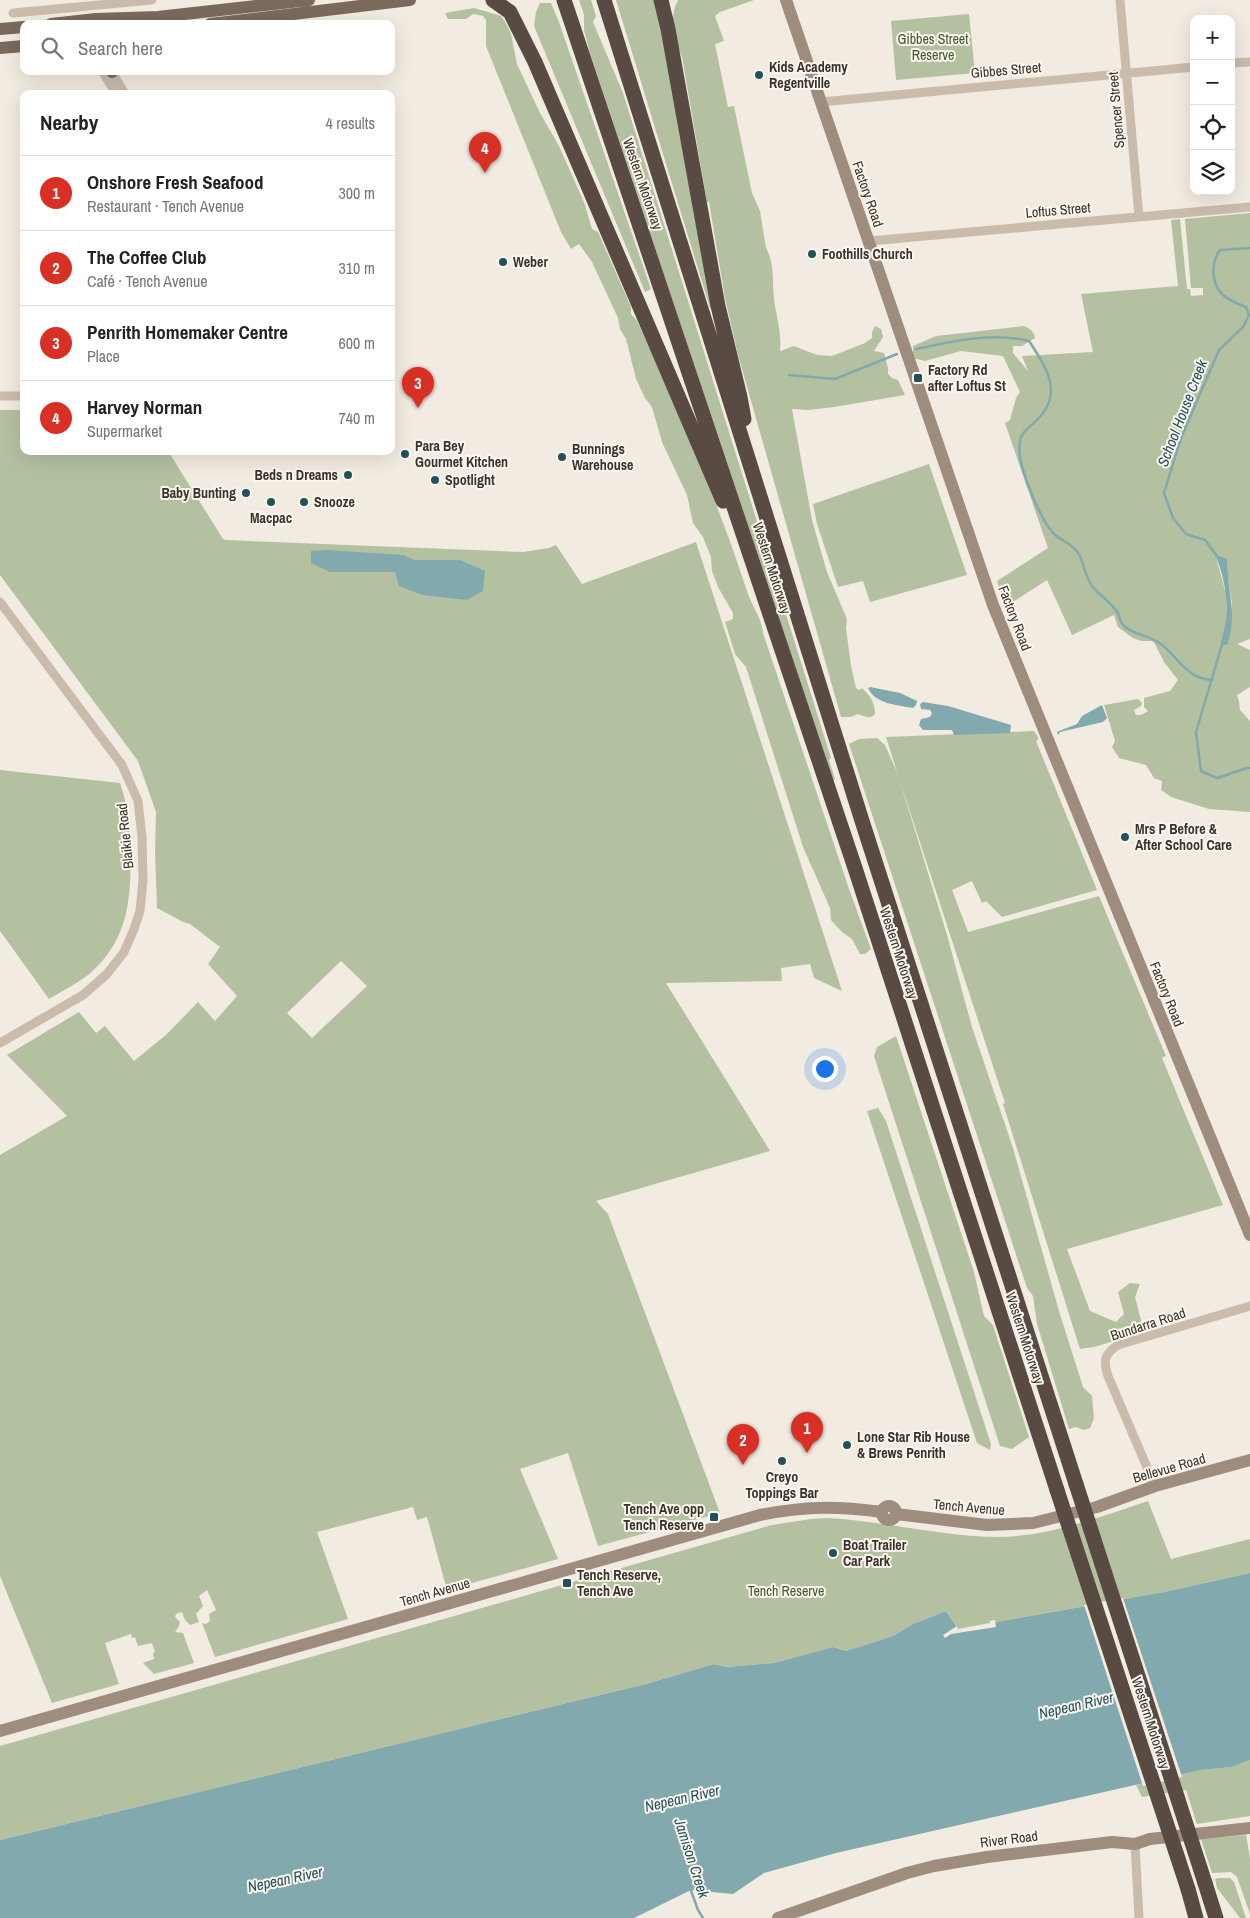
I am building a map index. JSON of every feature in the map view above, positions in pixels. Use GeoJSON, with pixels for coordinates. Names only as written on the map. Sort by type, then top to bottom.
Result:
{"type":"FeatureCollection","features":[{"type":"Feature","properties":{"kind":"highway"},"geometry":{"type":"LineString","coordinates":[[493,0],[510,12],[534,62],[725,507],[753,563]]}},
{"type":"Feature","properties":{"kind":"highway"},"geometry":{"type":"LineString","coordinates":[[513,0],[534,62]]}},
{"type":"Feature","properties":{"kind":"highway","name":"Western Motorway"},"geometry":{"type":"LineString","coordinates":[[564,0],[858,877],[1188,1888],[1196,1918]]}},
{"type":"Feature","properties":{"kind":"highway"},"geometry":{"type":"LineString","coordinates":[[661,0],[668,29],[718,306],[740,397],[750,465]]}},
{"type":"Feature","properties":{"kind":"highway"},"geometry":{"type":"LineString","coordinates":[[668,29],[674,0]]}},
{"type":"Feature","properties":{"kind":"highway","name":"Western Motorway"},"geometry":{"type":"LineString","coordinates":[[606,6],[863,824],[1216,1918]]}},
{"type":"Feature","properties":{"kind":"main road"},"geometry":{"type":"LineString","coordinates":[[111,20],[158,17],[309,0]]}},
{"type":"Feature","properties":{"kind":"main road"},"geometry":{"type":"LineString","coordinates":[[243,20],[410,0]]}},
{"type":"Feature","properties":{"kind":"main road"},"geometry":{"type":"LineString","coordinates":[[0,29],[20,27]]}},
{"type":"Feature","properties":{"kind":"main road"},"geometry":{"type":"LineString","coordinates":[[0,48],[20,46]]}},
{"type":"Feature","properties":{"kind":"street"},"geometry":{"type":"LineString","coordinates":[[13,13],[108,2],[152,0]]}},
{"type":"Feature","properties":{"kind":"street","name":"Factory Road"},"geometry":{"type":"LineString","coordinates":[[786,0],[996,613],[1250,1235]]}},
{"type":"Feature","properties":{"kind":"street","name":"Spencer Street"},"geometry":{"type":"LineString","coordinates":[[1120,0],[1139,217]]}},
{"type":"Feature","properties":{"kind":"street"},"geometry":{"type":"LineString","coordinates":[[1235,64],[1250,62]]}},
{"type":"Feature","properties":{"kind":"street","name":"Gibbes Street"},"geometry":{"type":"LineString","coordinates":[[821,102],[1190,67]]}},
{"type":"Feature","properties":{"kind":"street"},"geometry":{"type":"LineString","coordinates":[[110,75],[115,90]]}},
{"type":"Feature","properties":{"kind":"street"},"geometry":{"type":"LineString","coordinates":[[111,75],[122,90]]}},
{"type":"Feature","properties":{"kind":"street","name":"Loftus Street"},"geometry":{"type":"LineString","coordinates":[[869,241],[1250,207]]}},
{"type":"Feature","properties":{"kind":"street"},"geometry":{"type":"LineString","coordinates":[[0,396],[20,396]]}},
{"type":"Feature","properties":{"kind":"street","name":"Blaikie Road"},"geometry":{"type":"LineString","coordinates":[[0,602],[122,765],[138,801],[142,837],[143,880],[140,911],[134,930],[124,952],[107,974],[83,995],[0,1043]]}},
{"type":"Feature","properties":{"kind":"street","name":"Bundarra Road"},"geometry":{"type":"LineString","coordinates":[[1155,1486],[1108,1376],[1104,1360],[1106,1355],[1118,1346],[1250,1306]]}},
{"type":"Feature","properties":{"kind":"street","name":"Bellevue Road"},"geometry":{"type":"LineString","coordinates":[[1097,1507],[1155,1486],[1250,1460]]}},
{"type":"Feature","properties":{"kind":"street","name":"Tench Avenue"},"geometry":{"type":"LineString","coordinates":[[0,1731],[760,1515],[821,1506],[882,1512],[882,1516],[888,1520],[893,1520],[896,1514],[963,1524],[1001,1526],[1046,1521],[1097,1507]]}},
{"type":"Feature","properties":{"kind":"street","name":"River Road"},"geometry":{"type":"LineString","coordinates":[[778,1918],[907,1873],[958,1861],[1112,1842],[1135,1844],[1150,1839],[1250,1828]]}},
{"type":"Feature","properties":{"kind":"street"},"geometry":{"type":"LineString","coordinates":[[1135,1844],[1139,1918]]}},
{"type":"Feature","properties":{"kind":"green space"},"geometry":{"type":"Polygon","coordinates":[[[579,0],[591,0],[596,16],[593,22],[623,93],[831,758],[829,760],[835,779],[833,781],[590,53],[584,30],[584,15],[579,0]]]}},
{"type":"Feature","properties":{"kind":"green space"},"geometry":{"type":"Polygon","coordinates":[[[616,0],[656,0],[714,309],[710,308],[616,0]]]}},
{"type":"Feature","properties":{"kind":"green space"},"geometry":{"type":"Polygon","coordinates":[[[678,0],[754,0],[720,12],[715,16],[724,41],[715,44],[728,107],[734,106],[752,193],[760,211],[766,248],[771,260],[780,351],[794,346],[817,355],[832,356],[865,343],[872,338],[875,326],[881,329],[883,337],[874,351],[884,353],[888,374],[898,380],[905,395],[834,407],[808,410],[792,409],[812,520],[827,572],[847,619],[846,628],[856,688],[859,690],[862,688],[872,700],[875,714],[871,717],[858,714],[850,717],[841,717],[738,355],[725,298],[682,57],[674,28],[673,14],[678,0]]]}},
{"type":"Feature","properties":{"kind":"green space"},"geometry":{"type":"Polygon","coordinates":[[[540,3],[551,3],[559,22],[651,289],[645,292],[534,26],[536,12],[540,3]]]}},
{"type":"Feature","properties":{"kind":"green space"},"geometry":{"type":"Polygon","coordinates":[[[474,8],[501,16],[506,23],[511,34],[517,64],[539,111],[559,146],[584,202],[592,229],[598,232],[631,307],[631,314],[637,321],[696,454],[760,622],[849,889],[871,949],[865,954],[860,954],[852,939],[842,932],[831,920],[830,908],[803,847],[746,667],[735,654],[725,622],[733,619],[733,613],[718,587],[712,571],[711,557],[703,537],[693,523],[687,495],[662,442],[652,407],[645,398],[636,379],[626,339],[620,329],[618,318],[592,262],[579,244],[571,249],[561,232],[486,46],[486,20],[483,16],[473,14],[466,19],[448,19],[445,13],[474,8]]]}},
{"type":"Feature","properties":{"kind":"green space","name":"Gibbes Street Reserve"},"geometry":{"type":"Polygon","coordinates":[[[969,14],[975,73],[896,80],[891,21],[969,14]]]}},
{"type":"Feature","properties":{"kind":"green space"},"geometry":{"type":"Polygon","coordinates":[[[1250,213],[1250,639],[1237,644],[1250,650],[1250,687],[1237,695],[1240,710],[1250,721],[1250,812],[1209,809],[1171,797],[1161,790],[1162,781],[1154,778],[1146,765],[1119,758],[1112,747],[1115,741],[1104,705],[1138,699],[1142,703],[1141,706],[1134,710],[1136,715],[1141,715],[1148,711],[1144,707],[1144,698],[1170,691],[1178,680],[1164,662],[1152,641],[1141,641],[1133,638],[1118,627],[1114,615],[1072,635],[1047,580],[1005,607],[997,581],[1048,548],[1005,423],[1010,420],[1016,398],[1020,392],[1003,356],[961,351],[925,361],[913,358],[913,346],[936,336],[1024,326],[1031,330],[1035,338],[1022,346],[1013,346],[1013,353],[1028,371],[1022,356],[1093,352],[1081,294],[1178,286],[1171,220],[1180,219],[1187,289],[1190,289],[1191,296],[1203,295],[1203,288],[1191,288],[1185,219],[1250,213]],[[1216,557],[1226,594],[1228,641],[1232,603],[1227,559],[1216,557]]]}},
{"type":"Feature","properties":{"kind":"green space"},"geometry":{"type":"Polygon","coordinates":[[[0,410],[20,410],[20,455],[170,455],[223,539],[226,540],[523,552],[556,545],[582,584],[696,542],[842,991],[814,978],[810,964],[781,968],[782,981],[666,983],[770,1151],[596,1201],[608,1214],[720,1513],[598,1546],[568,1453],[520,1469],[558,1559],[447,1590],[427,1517],[417,1520],[413,1507],[317,1532],[348,1619],[215,1657],[202,1623],[206,1624],[210,1621],[209,1614],[216,1610],[207,1590],[199,1596],[203,1606],[196,1614],[199,1622],[190,1625],[185,1620],[182,1612],[176,1614],[175,1617],[180,1622],[175,1632],[183,1633],[194,1663],[154,1674],[143,1663],[154,1659],[153,1653],[155,1652],[152,1643],[138,1646],[135,1637],[132,1638],[131,1634],[105,1643],[119,1684],[52,1703],[0,1576],[0,1155],[67,1116],[7,1055],[79,1012],[96,1033],[105,1026],[134,1061],[167,1034],[198,1002],[215,1021],[237,996],[208,964],[220,947],[190,924],[157,908],[156,812],[138,761],[0,575],[0,410]],[[341,961],[287,1013],[312,1038],[367,986],[341,961]]]}},
{"type":"Feature","properties":{"kind":"green space"},"geometry":{"type":"Polygon","coordinates":[[[929,464],[967,575],[870,602],[863,581],[838,587],[817,524],[813,504],[929,464]]]}},
{"type":"Feature","properties":{"kind":"green space"},"geometry":{"type":"Polygon","coordinates":[[[1034,731],[1038,737],[1036,741],[1097,890],[1002,917],[986,901],[982,903],[972,881],[952,890],[968,932],[1099,896],[1166,1056],[1162,1058],[1223,1205],[1067,1249],[1090,1311],[1116,1322],[1124,1314],[1118,1292],[1130,1283],[1140,1284],[1135,1297],[1144,1332],[1094,1347],[1080,1349],[1003,1104],[1005,1103],[899,778],[947,935],[972,1027],[1013,1148],[1059,1311],[1083,1387],[1092,1396],[1094,1418],[1090,1428],[1084,1430],[1076,1427],[1069,1429],[1037,1324],[1033,1296],[1027,1288],[849,744],[859,739],[877,738],[885,745],[897,772],[886,737],[1034,731]]]}},
{"type":"Feature","properties":{"kind":"green space"},"geometry":{"type":"Polygon","coordinates":[[[0,770],[120,783],[125,800],[129,833],[130,885],[125,918],[119,934],[112,948],[88,975],[49,999],[0,931],[0,770]]]}},
{"type":"Feature","properties":{"kind":"green space"},"geometry":{"type":"Polygon","coordinates":[[[896,1036],[974,1272],[984,1316],[993,1325],[1029,1437],[1012,1449],[1000,1446],[874,1056],[877,1047],[896,1036]]]}},
{"type":"Feature","properties":{"kind":"green space"},"geometry":{"type":"Polygon","coordinates":[[[878,1108],[886,1121],[991,1444],[990,1450],[977,1443],[867,1111],[878,1108]]]}},
{"type":"Feature","properties":{"kind":"green space","name":"Tench Reserve"},"geometry":{"type":"Polygon","coordinates":[[[1148,1501],[1171,1559],[1250,1539],[1250,1573],[1164,1592],[958,1629],[946,1611],[913,1624],[893,1636],[846,1651],[833,1647],[774,1663],[726,1667],[714,1664],[646,1684],[0,1840],[0,1746],[772,1525],[828,1518],[871,1522],[935,1532],[978,1536],[1019,1536],[1075,1525],[1148,1501]]]}},
{"type":"Feature","properties":{"kind":"green space"},"geometry":{"type":"Polygon","coordinates":[[[1250,1760],[1250,1816],[1197,1824],[1186,1790],[1142,1797],[1136,1785],[1201,1770],[1232,1767],[1250,1760]]]}},
{"type":"Feature","properties":{"kind":"green space"},"geometry":{"type":"Polygon","coordinates":[[[1246,1835],[1250,1858],[1250,1914],[1237,1877],[1231,1872],[1212,1873],[1201,1839],[1246,1835]]]}},
{"type":"Feature","properties":{"kind":"green space"},"geometry":{"type":"Polygon","coordinates":[[[1230,1878],[1234,1882],[1246,1918],[1240,1918],[1217,1888],[1215,1879],[1230,1878]]]}},
{"type":"Feature","properties":{"kind":"water"},"geometry":{"type":"Polygon","coordinates":[[[328,550],[404,555],[414,560],[460,560],[485,571],[483,591],[467,600],[422,595],[399,586],[395,572],[330,572],[311,563],[311,551],[328,550]]]}},
{"type":"Feature","properties":{"kind":"water"},"geometry":{"type":"Polygon","coordinates":[[[1214,554],[1227,559],[1232,623],[1227,645],[1221,644],[1226,623],[1226,596],[1223,577],[1214,554]]]}},
{"type":"Feature","properties":{"kind":"water"},"geometry":{"type":"Polygon","coordinates":[[[868,688],[900,693],[917,701],[916,705],[913,708],[881,701],[871,693],[868,688]]]}},
{"type":"Feature","properties":{"kind":"water"},"geometry":{"type":"Polygon","coordinates":[[[923,702],[948,706],[1011,725],[1010,733],[954,735],[952,730],[923,730],[919,725],[921,719],[930,717],[932,713],[930,710],[921,709],[920,704],[923,702]]]}},
{"type":"Feature","properties":{"kind":"water"},"geometry":{"type":"Polygon","coordinates":[[[1102,705],[1107,718],[1103,722],[1060,732],[1058,735],[1057,732],[1077,724],[1082,716],[1102,705]]]}},
{"type":"Feature","properties":{"kind":"water","name":"Nepean River"},"geometry":{"type":"Polygon","coordinates":[[[1250,1573],[1250,1760],[1232,1767],[1201,1770],[836,1853],[764,1873],[733,1894],[691,1890],[634,1918],[0,1918],[0,1840],[646,1684],[714,1664],[726,1667],[774,1663],[833,1647],[846,1651],[893,1636],[913,1624],[946,1611],[958,1629],[1164,1592],[1250,1573]]]}},
{"type":"Feature","properties":{"kind":"pier"},"geometry":{"type":"Polygon","coordinates":[[[1123,1598],[1182,1777],[1143,1786],[1084,1605],[1123,1598]]]}},
{"type":"Feature","properties":{"kind":"pier"},"geometry":{"type":"Polygon","coordinates":[[[995,1620],[996,1627],[951,1634],[945,1638],[943,1635],[957,1626],[958,1629],[990,1623],[990,1621],[995,1620]]]}},
{"type":"Feature","properties":{"kind":"waterway","name":"School House Creek"},"geometry":{"type":"LineString","coordinates":[[1217,556],[1205,540],[1186,534],[1173,518],[1164,493],[1181,438],[1219,350],[1243,327],[1249,315],[1246,307],[1227,298],[1218,289],[1214,278],[1215,260],[1220,250],[1250,248]]}},
{"type":"Feature","properties":{"kind":"waterway"},"geometry":{"type":"LineString","coordinates":[[916,349],[987,337],[1015,338],[1029,341],[1045,366],[1051,385],[1051,394],[1043,413],[1022,435],[1019,448],[1025,475],[1043,517],[1053,533],[1073,547],[1079,554],[1092,586],[1115,609],[1123,625],[1158,642],[1188,671],[1203,679],[1212,680]]}},
{"type":"Feature","properties":{"kind":"waterway"},"geometry":{"type":"LineString","coordinates":[[789,375],[835,379],[897,354]]}},
{"type":"Feature","properties":{"kind":"waterway","name":"School House Creek"},"geometry":{"type":"LineString","coordinates":[[1223,641],[1196,732],[1201,771],[1217,778],[1250,768]]}},
{"type":"Feature","properties":{"kind":"waterway","name":"Jamison Creek"},"geometry":{"type":"LineString","coordinates":[[690,1888],[703,1918]]}},
{"type":"Feature","properties":{"kind":"place","name":"Kids Academy Regentville"},"geometry":{"type":"Point","coordinates":[759,75]}},
{"type":"Feature","properties":{"kind":"place","name":"Harvey Norman"},"geometry":{"type":"Point","coordinates":[485,173]}},
{"type":"Feature","properties":{"kind":"place","name":"Foothills Church"},"geometry":{"type":"Point","coordinates":[812,254]}},
{"type":"Feature","properties":{"kind":"place","name":"Weber"},"geometry":{"type":"Point","coordinates":[503,262]}},
{"type":"Feature","properties":{"kind":"place","name":"Factory Rd after Loftus St"},"geometry":{"type":"Point","coordinates":[918,378]}},
{"type":"Feature","properties":{"kind":"place","name":"Penrith Homemaker Centre"},"geometry":{"type":"Point","coordinates":[418,408]}},
{"type":"Feature","properties":{"kind":"place","name":"Para Bey Gourmet Kitchen"},"geometry":{"type":"Point","coordinates":[405,454]}},
{"type":"Feature","properties":{"kind":"place","name":"Bunnings Warehouse"},"geometry":{"type":"Point","coordinates":[562,457]}},
{"type":"Feature","properties":{"kind":"place","name":"Beds n Dreams"},"geometry":{"type":"Point","coordinates":[348,475]}},
{"type":"Feature","properties":{"kind":"place","name":"Spotlight"},"geometry":{"type":"Point","coordinates":[435,480]}},
{"type":"Feature","properties":{"kind":"place","name":"Baby Bunting"},"geometry":{"type":"Point","coordinates":[246,493]}},
{"type":"Feature","properties":{"kind":"place","name":"Macpac"},"geometry":{"type":"Point","coordinates":[271,502]}},
{"type":"Feature","properties":{"kind":"place","name":"Snooze"},"geometry":{"type":"Point","coordinates":[304,502]}},
{"type":"Feature","properties":{"kind":"place","name":"Mrs P Before & After School Care"},"geometry":{"type":"Point","coordinates":[1125,837]}},
{"type":"Feature","properties":{"kind":"place","name":"Lone Star Rib House & Brews Penrith"},"geometry":{"type":"Point","coordinates":[847,1445]}},
{"type":"Feature","properties":{"kind":"place","name":"Onshore Fresh Seafood"},"geometry":{"type":"Point","coordinates":[807,1453]}},
{"type":"Feature","properties":{"kind":"place","name":"Creyo Toppings Bar"},"geometry":{"type":"Point","coordinates":[782,1461]}},
{"type":"Feature","properties":{"kind":"place","name":"The Coffee Club"},"geometry":{"type":"Point","coordinates":[743,1465]}},
{"type":"Feature","properties":{"kind":"place","name":"Tench Ave opp Tench Reserve"},"geometry":{"type":"Point","coordinates":[714,1517]}},
{"type":"Feature","properties":{"kind":"place","name":"Boat Trailer Car Park"},"geometry":{"type":"Point","coordinates":[833,1553]}},
{"type":"Feature","properties":{"kind":"place","name":"Tench Reserve, Tench Ave"},"geometry":{"type":"Point","coordinates":[567,1583]}}]}
